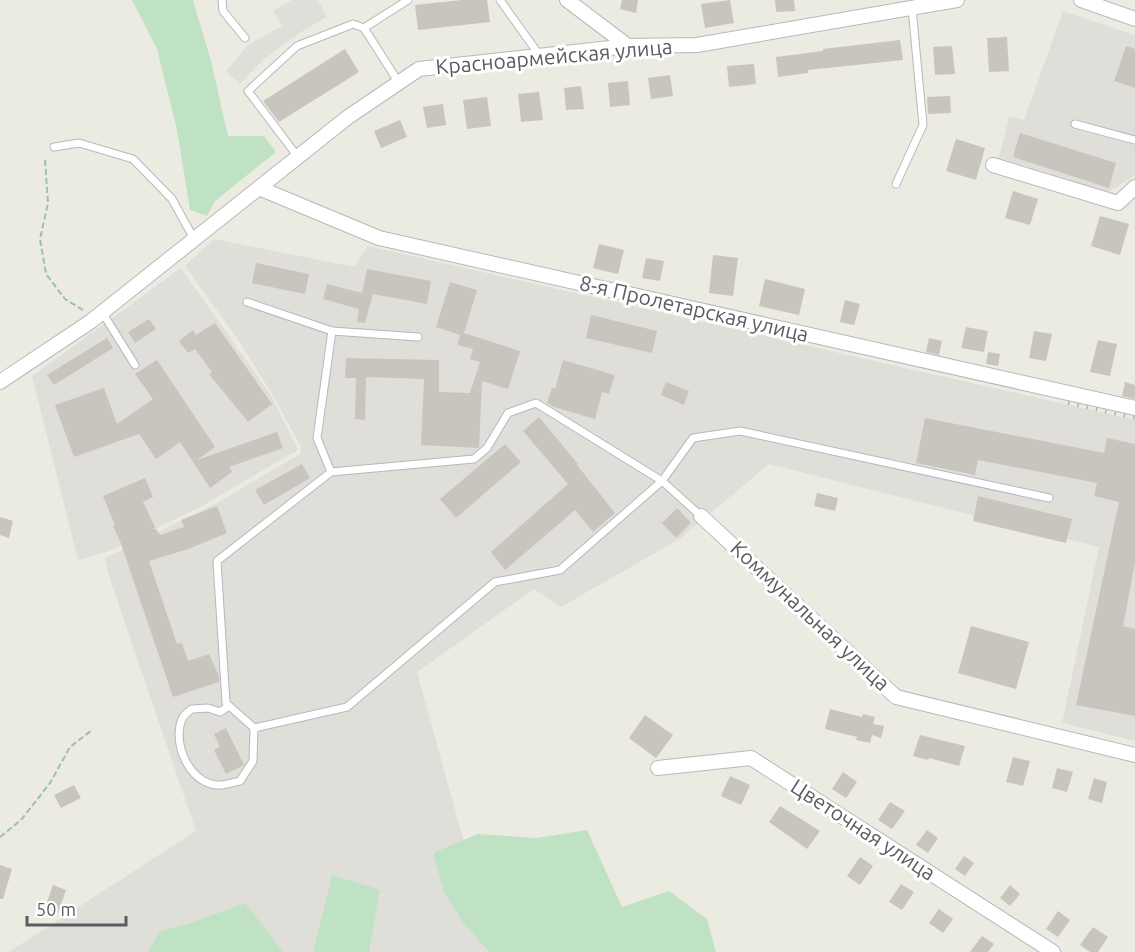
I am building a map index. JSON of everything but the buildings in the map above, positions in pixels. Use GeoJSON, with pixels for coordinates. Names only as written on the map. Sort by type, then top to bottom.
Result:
{"type":"FeatureCollection","features":[{"type":"Feature","properties":{"kind":"street"},"geometry":{"type":"LineString","coordinates":[[567,0],[628,46]]}},
{"type":"Feature","properties":{"kind":"street","name":"Красноармейская улица"},"geometry":{"type":"LineString","coordinates":[[0,382],[99,315],[348,117],[419,69],[628,46],[697,45],[957,0]]}},
{"type":"Feature","properties":{"kind":"street"},"geometry":{"type":"LineString","coordinates":[[1081,0],[1135,19]]}},
{"type":"Feature","properties":{"kind":"street"},"geometry":{"type":"LineString","coordinates":[[993,165],[1118,203],[1135,187]]}},
{"type":"Feature","properties":{"kind":"street","name":"8-я Пролетарская улица"},"geometry":{"type":"LineString","coordinates":[[259,188],[379,238],[1135,408]]}},
{"type":"Feature","properties":{"kind":"street","name":"Коммунальная улица"},"geometry":{"type":"LineString","coordinates":[[701,516],[896,697],[1135,755]]}},
{"type":"Feature","properties":{"kind":"street","name":"Цветочная улица"},"geometry":{"type":"LineString","coordinates":[[658,768],[751,758],[1053,952]]}},
{"type":"Feature","properties":{"kind":"lane"},"geometry":{"type":"LineString","coordinates":[[222,0],[223,11],[244,38]]}},
{"type":"Feature","properties":{"kind":"lane"},"geometry":{"type":"LineString","coordinates":[[364,28],[408,0]]}},
{"type":"Feature","properties":{"kind":"lane"},"geometry":{"type":"LineString","coordinates":[[500,0],[540,56]]}},
{"type":"Feature","properties":{"kind":"lane"},"geometry":{"type":"LineString","coordinates":[[896,184],[923,125],[912,8]]}},
{"type":"Feature","properties":{"kind":"lane"},"geometry":{"type":"LineString","coordinates":[[298,157],[248,90],[297,46],[353,24],[364,28],[399,82]]}},
{"type":"Feature","properties":{"kind":"lane"},"geometry":{"type":"LineString","coordinates":[[1075,124],[1135,140]]}},
{"type":"Feature","properties":{"kind":"lane"},"geometry":{"type":"LineString","coordinates":[[54,147],[79,143],[133,159],[172,199],[194,239]]}},
{"type":"Feature","properties":{"kind":"lane"},"geometry":{"type":"LineString","coordinates":[[247,302],[332,331],[418,337]]}},
{"type":"Feature","properties":{"kind":"lane"},"geometry":{"type":"LineString","coordinates":[[99,315],[135,365]]}},
{"type":"Feature","properties":{"kind":"lane"},"geometry":{"type":"LineString","coordinates":[[331,472],[317,438],[332,331]]}},
{"type":"Feature","properties":{"kind":"lane"},"geometry":{"type":"LineString","coordinates":[[254,728],[226,703],[217,561],[331,472],[474,459],[488,448],[508,413],[536,403],[662,481],[701,516]]}},
{"type":"Feature","properties":{"kind":"lane"},"geometry":{"type":"LineString","coordinates":[[254,728],[347,707],[495,582],[560,570],[662,481],[693,438],[740,431],[1049,498]]}},
{"type":"Feature","properties":{"kind":"lane"},"geometry":{"type":"LineString","coordinates":[[229,706],[220,712],[208,708],[192,708],[183,717],[179,737],[185,762],[199,779],[217,785],[240,781],[253,762],[254,728]]}},
{"type":"Feature","properties":{"kind":"path"},"geometry":{"type":"LineString","coordinates":[[45,160],[48,203],[40,239],[46,274],[65,299],[99,315]]}},
{"type":"Feature","properties":{"kind":"path"},"geometry":{"type":"LineString","coordinates":[[0,837],[21,820],[50,783],[70,747],[92,730]]}},
{"type":"Feature","properties":{"kind":"shaded area"},"geometry":{"type":"Polygon","coordinates":[[[292,0],[318,0],[327,17],[304,30],[264,59],[240,84],[226,71],[248,45],[282,26],[273,11],[292,0]]]}},
{"type":"Feature","properties":{"kind":"shaded area"},"geometry":{"type":"Polygon","coordinates":[[[1063,11],[1135,35],[1135,175],[1109,192],[999,158],[1009,117],[1024,120],[1063,11]]]}},
{"type":"Feature","properties":{"kind":"shaded area"},"geometry":{"type":"Polygon","coordinates":[[[214,239],[354,267],[368,246],[1135,420],[1135,741],[1062,723],[1099,547],[769,464],[681,538],[561,607],[534,589],[417,672],[473,875],[488,952],[9,952],[196,831],[110,579],[105,558],[219,502],[300,454],[301,447],[274,397],[237,338],[185,266],[214,239]]]}},
{"type":"Feature","properties":{"kind":"shaded area"},"geometry":{"type":"Polygon","coordinates":[[[181,268],[272,397],[298,450],[200,507],[110,551],[78,560],[32,376],[181,268]]]}},
{"type":"Feature","properties":{"kind":"green space"},"geometry":{"type":"Polygon","coordinates":[[[132,0],[193,0],[211,61],[228,136],[264,136],[276,152],[215,201],[207,216],[190,210],[177,130],[157,49],[132,0]]]}},
{"type":"Feature","properties":{"kind":"green space"},"geometry":{"type":"Polygon","coordinates":[[[587,830],[622,907],[669,891],[707,919],[716,952],[489,952],[463,922],[444,892],[433,853],[478,834],[537,838],[587,830]]]}},
{"type":"Feature","properties":{"kind":"green space"},"geometry":{"type":"Polygon","coordinates":[[[332,875],[380,890],[369,952],[313,952],[332,875]]]}},
{"type":"Feature","properties":{"kind":"green space"},"geometry":{"type":"Polygon","coordinates":[[[245,903],[283,952],[148,952],[160,931],[191,923],[245,903]]]}},
{"type":"Feature","properties":{"kind":"railway"},"geometry":{"type":"LineString","coordinates":[[1068,403],[1135,418]]}}]}
